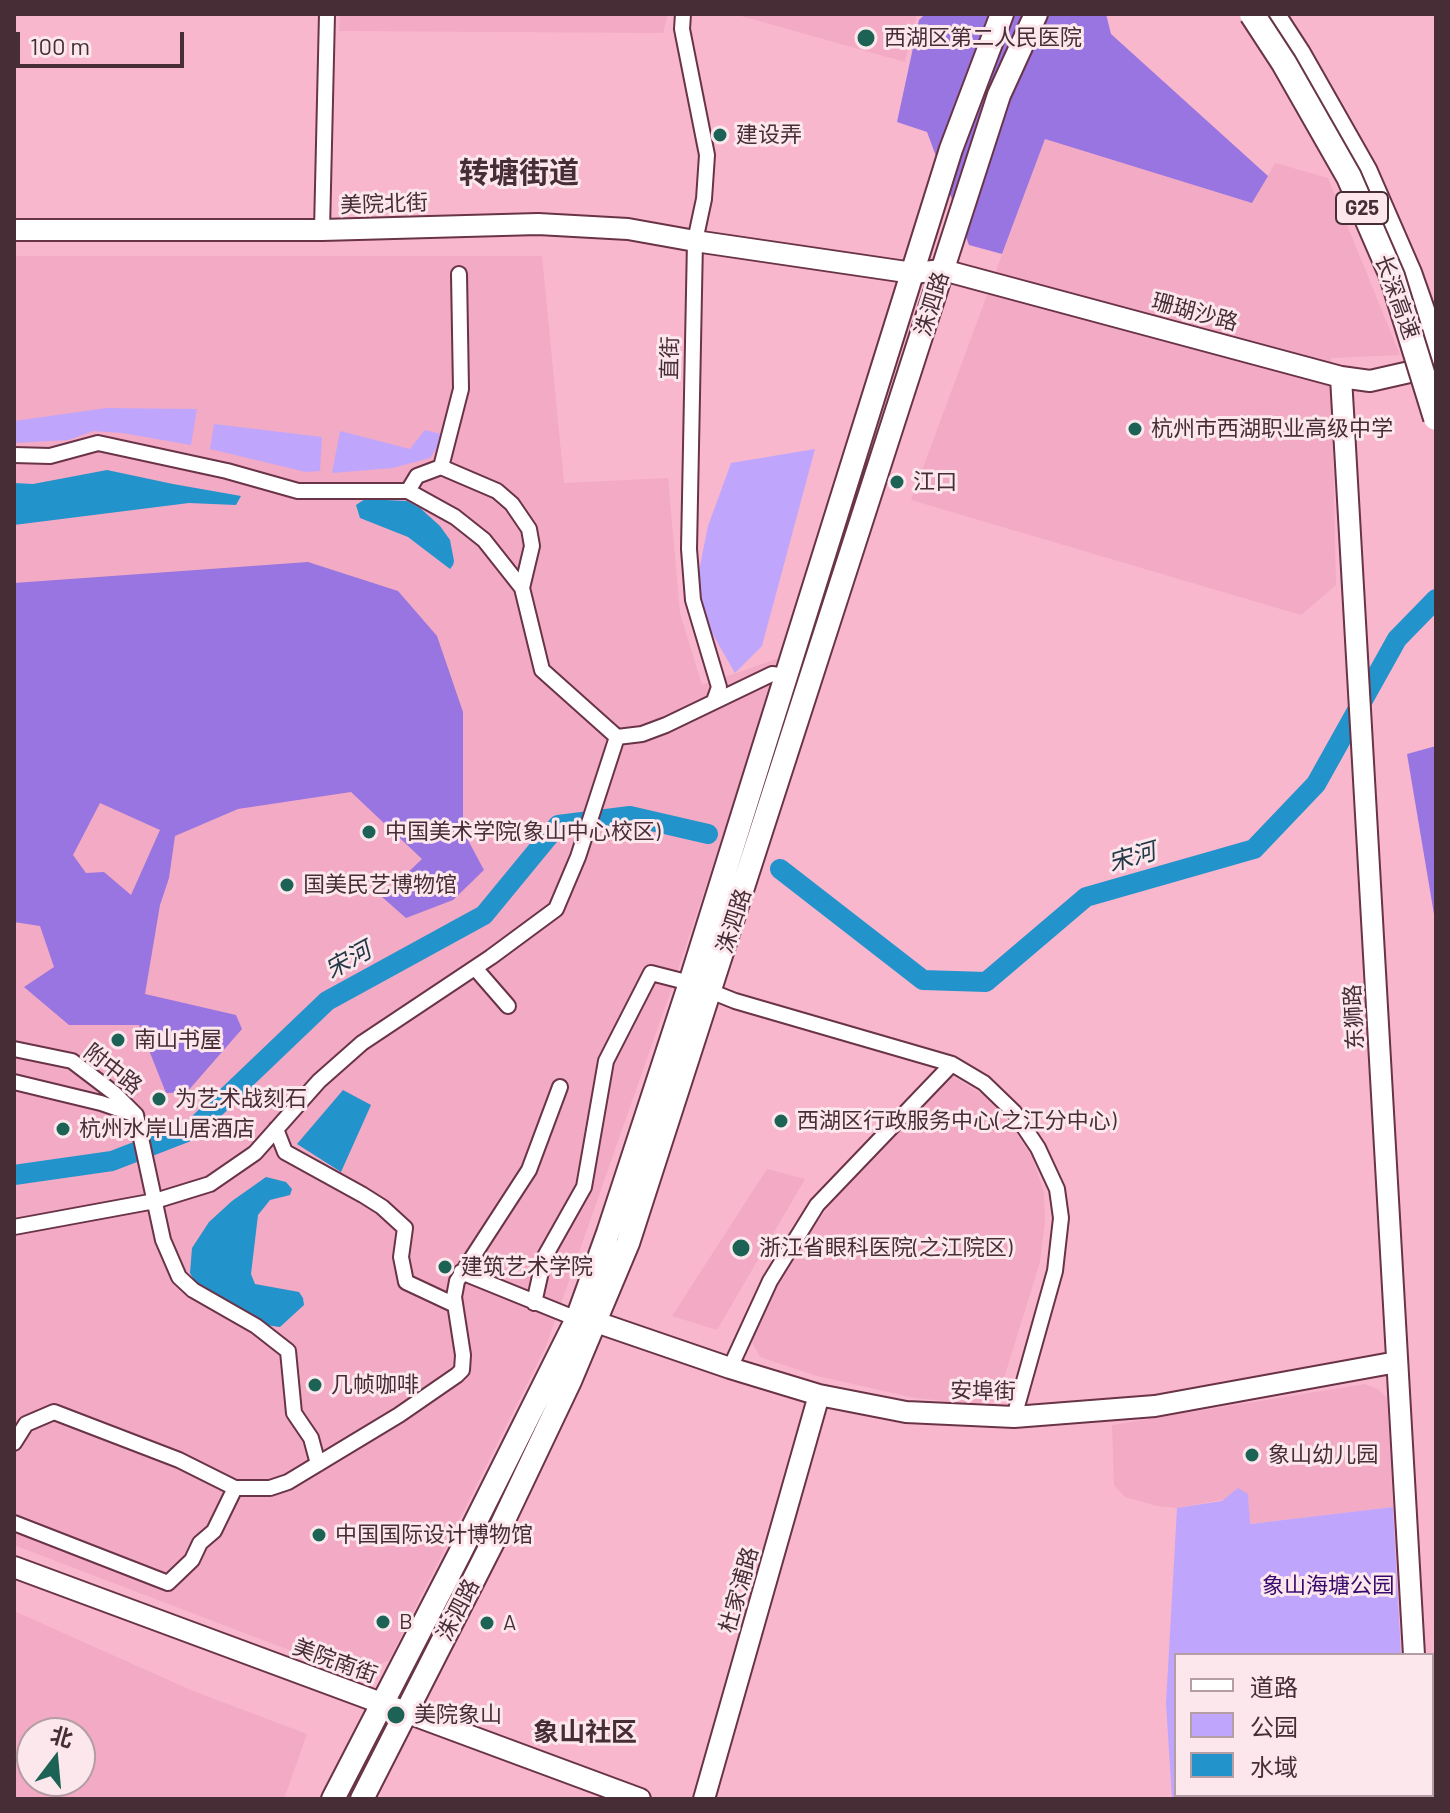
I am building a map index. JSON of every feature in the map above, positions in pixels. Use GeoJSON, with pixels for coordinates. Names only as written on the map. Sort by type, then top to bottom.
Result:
{"type":"FeatureCollection","features":[{"type":"Feature","properties":{"kind":"highway","name":"长深高速"},"geometry":{"type":"LineString","coordinates":[[1252,14],[1284,63],[1349,177],[1392,276],[1436,418]]}},
{"type":"Feature","properties":{"kind":"highway","name":"长深高速"},"geometry":{"type":"LineString","coordinates":[[1272,14],[1365,172],[1409,273],[1436,350]]}},
{"type":"Feature","properties":{"kind":"main road","name":"洙泗路"},"geometry":{"type":"LineString","coordinates":[[701,986],[786,676],[951,149],[1002,14]]}},
{"type":"Feature","properties":{"kind":"main road","name":"洙泗路"},"geometry":{"type":"LineString","coordinates":[[362,1799],[501,1526],[586,1321],[608,1233],[701,986],[999,95],[1036,14]]}},
{"type":"Feature","properties":{"kind":"main road","name":"洙泗路"},"geometry":{"type":"LineString","coordinates":[[333,1799],[586,1321]]}},
{"type":"Feature","properties":{"kind":"street"},"geometry":{"type":"LineString","coordinates":[[322,230],[327,14]]}},
{"type":"Feature","properties":{"kind":"street","name":"直街"},"geometry":{"type":"LineString","coordinates":[[683,14],[682,29],[707,155],[704,199],[695,241],[689,549],[693,600],[719,687],[714,701]]}},
{"type":"Feature","properties":{"kind":"street","name":"美院北街"},"geometry":{"type":"LineString","coordinates":[[14,230],[322,230],[538,224],[628,229],[913,273],[943,270]]}},
{"type":"Feature","properties":{"kind":"street","name":"珊瑚沙路"},"geometry":{"type":"LineString","coordinates":[[943,270],[1341,377],[1370,381],[1436,366]]}},
{"type":"Feature","properties":{"kind":"street"},"geometry":{"type":"LineString","coordinates":[[441,467],[461,389],[459,274]]}},
{"type":"Feature","properties":{"kind":"street","name":"东狮路"},"geometry":{"type":"LineString","coordinates":[[1341,377],[1414,1653]]}},
{"type":"Feature","properties":{"kind":"street"},"geometry":{"type":"LineString","coordinates":[[14,455],[50,456],[98,443],[227,471],[298,491],[408,491],[444,510],[484,540],[522,588],[542,670],[617,737],[642,734],[666,725],[772,674],[786,676]]}},
{"type":"Feature","properties":{"kind":"street"},"geometry":{"type":"LineString","coordinates":[[408,491],[417,476],[441,467],[497,491],[512,504],[529,529],[532,546],[522,588]]}},
{"type":"Feature","properties":{"kind":"street"},"geometry":{"type":"LineString","coordinates":[[14,1227],[155,1201],[210,1184],[255,1153],[319,1081],[362,1043],[475,968],[556,909],[578,857],[617,737]]}},
{"type":"Feature","properties":{"kind":"street"},"geometry":{"type":"LineString","coordinates":[[475,968],[508,1006]]}},
{"type":"Feature","properties":{"kind":"street"},"geometry":{"type":"LineString","coordinates":[[534,1303],[544,1258],[584,1187],[606,1061],[651,973],[701,986],[735,1001],[952,1064],[984,1083],[1014,1112],[1038,1148],[1057,1189],[1061,1218],[1055,1271],[1014,1417]]}},
{"type":"Feature","properties":{"kind":"street","name":"附中路"},"geometry":{"type":"LineString","coordinates":[[14,1049],[72,1061],[114,1093],[136,1115]]}},
{"type":"Feature","properties":{"kind":"street"},"geometry":{"type":"LineString","coordinates":[[730,1368],[770,1281],[817,1205],[952,1064]]}},
{"type":"Feature","properties":{"kind":"street"},"geometry":{"type":"LineString","coordinates":[[14,1082],[101,1103],[136,1115],[163,1240],[179,1277],[193,1290],[256,1326],[288,1351],[294,1413],[311,1438],[318,1464]]}},
{"type":"Feature","properties":{"kind":"street"},"geometry":{"type":"LineString","coordinates":[[14,1443],[26,1424],[54,1412],[179,1460],[235,1488],[270,1488],[288,1482],[399,1415],[462,1370],[462,1345],[454,1289],[461,1272],[529,1170],[560,1087]]}},
{"type":"Feature","properties":{"kind":"street"},"geometry":{"type":"LineString","coordinates":[[276,1129],[285,1152],[382,1207],[405,1228],[401,1257],[406,1282],[455,1305]]}},
{"type":"Feature","properties":{"kind":"street"},"geometry":{"type":"LineString","coordinates":[[461,1272],[586,1321]]}},
{"type":"Feature","properties":{"kind":"street","name":"安埠街"},"geometry":{"type":"LineString","coordinates":[[586,1321],[819,1395],[906,1412],[1014,1417],[1155,1406],[1397,1362]]}},
{"type":"Feature","properties":{"kind":"street","name":"杜家浦路"},"geometry":{"type":"LineString","coordinates":[[704,1799],[819,1395]]}},
{"type":"Feature","properties":{"kind":"street"},"geometry":{"type":"LineString","coordinates":[[14,1523],[168,1583],[192,1560],[200,1543],[214,1531],[235,1488]]}},
{"type":"Feature","properties":{"kind":"street","name":"美院南街"},"geometry":{"type":"LineString","coordinates":[[14,1567],[640,1799]]}},
{"type":"Feature","properties":{"kind":"shaded area"},"geometry":{"type":"Polygon","coordinates":[[[340,14],[668,14],[663,33],[339,31],[340,14]]]}},
{"type":"Feature","properties":{"kind":"shaded area","name":"西湖区第二人民医院"},"geometry":{"type":"Polygon","coordinates":[[[734,14],[917,14],[905,62],[734,14]]]}},
{"type":"Feature","properties":{"kind":"shaded area"},"geometry":{"type":"Polygon","coordinates":[[[925,14],[1106,14],[1111,34],[1268,176],[1252,203],[1045,139],[1002,254],[969,245],[927,132],[897,122],[919,20],[925,14]]]}},
{"type":"Feature","properties":{"kind":"shaded area","name":"杭州市西湖职业高级中学"},"geometry":{"type":"Polygon","coordinates":[[[1045,139],[1252,203],[1275,163],[1328,178],[1400,355],[1331,358],[1336,585],[1301,615],[911,500],[1045,139]]]}},
{"type":"Feature","properties":{"kind":"shaded area","name":"中国美术学院(象山中心校区)"},"geometry":{"type":"Polygon","coordinates":[[[14,256],[542,256],[564,483],[668,478],[680,613],[702,685],[782,657],[675,979],[546,1346],[389,1660],[357,1676],[14,1545],[14,256]]]}},
{"type":"Feature","properties":{"kind":"shaded area"},"geometry":{"type":"Polygon","coordinates":[[[308,562],[398,591],[437,636],[463,712],[463,831],[484,870],[453,900],[406,918],[382,897],[422,859],[351,792],[238,809],[175,836],[145,994],[236,1015],[242,1029],[187,1092],[166,1093],[139,1025],[69,1025],[24,987],[54,967],[40,926],[14,922],[14,583],[308,562]],[[100,803],[73,855],[86,873],[104,872],[131,895],[160,830],[100,803]]]}},
{"type":"Feature","properties":{"kind":"shaded area"},"geometry":{"type":"Polygon","coordinates":[[[1436,746],[1436,926],[1407,754],[1436,746]]]}},
{"type":"Feature","properties":{"kind":"shaded area"},"geometry":{"type":"Polygon","coordinates":[[[952,1076],[991,1100],[1033,1159],[1044,1192],[1045,1221],[1040,1262],[1000,1391],[990,1401],[973,1404],[915,1398],[817,1376],[760,1357],[750,1339],[777,1280],[829,1206],[856,1174],[952,1076]]]}},
{"type":"Feature","properties":{"kind":"shaded area","name":"浙江省眼科医院(之江院区)"},"geometry":{"type":"Polygon","coordinates":[[[767,1169],[805,1179],[717,1330],[672,1316],[767,1169]]]}},
{"type":"Feature","properties":{"kind":"shaded area","name":"象山幼儿园"},"geometry":{"type":"Polygon","coordinates":[[[1365,1384],[1379,1390],[1387,1398],[1393,1507],[1249,1524],[1248,1495],[1177,1508],[1125,1497],[1114,1485],[1112,1425],[1365,1384]]]}},
{"type":"Feature","properties":{"kind":"shaded area"},"geometry":{"type":"Polygon","coordinates":[[[14,1611],[193,1691],[307,1734],[284,1799],[14,1799],[14,1611]]]}},
{"type":"Feature","properties":{"kind":"green space"},"geometry":{"type":"Polygon","coordinates":[[[107,408],[197,409],[191,445],[93,431],[69,440],[14,443],[14,421],[107,408]]]}},
{"type":"Feature","properties":{"kind":"green space"},"geometry":{"type":"Polygon","coordinates":[[[214,424],[322,437],[320,471],[306,472],[210,449],[214,424]]]}},
{"type":"Feature","properties":{"kind":"green space"},"geometry":{"type":"Polygon","coordinates":[[[425,430],[445,435],[430,458],[393,468],[332,473],[340,431],[410,449],[425,430]]]}},
{"type":"Feature","properties":{"kind":"green space"},"geometry":{"type":"Polygon","coordinates":[[[815,449],[762,646],[735,673],[693,600],[708,526],[731,463],[815,449]]]}},
{"type":"Feature","properties":{"kind":"green space","name":"象山海塘公园"},"geometry":{"type":"Polygon","coordinates":[[[1238,1488],[1248,1494],[1250,1524],[1393,1507],[1401,1653],[1174,1653],[1174,1797],[1409,1799],[1172,1799],[1166,1703],[1177,1508],[1222,1501],[1238,1488]]]}},
{"type":"Feature","properties":{"kind":"water"},"geometry":{"type":"Polygon","coordinates":[[[107,470],[241,496],[236,505],[189,503],[14,525],[14,483],[33,484],[107,470]]]}},
{"type":"Feature","properties":{"kind":"water"},"geometry":{"type":"Polygon","coordinates":[[[365,499],[407,501],[420,508],[450,540],[454,561],[450,569],[408,537],[360,518],[356,505],[365,499]]]}},
{"type":"Feature","properties":{"kind":"water"},"geometry":{"type":"Polygon","coordinates":[[[343,1090],[371,1105],[341,1172],[297,1144],[343,1090]]]}},
{"type":"Feature","properties":{"kind":"water"},"geometry":{"type":"Polygon","coordinates":[[[266,1177],[286,1182],[292,1189],[290,1195],[270,1200],[258,1215],[251,1274],[255,1284],[299,1292],[304,1305],[280,1327],[265,1325],[199,1289],[190,1273],[192,1248],[209,1222],[266,1177]]]}},
{"type":"Feature","properties":{"kind":"waterway","name":"宋河"},"geometry":{"type":"LineString","coordinates":[[780,869],[923,980],[986,982],[1086,897],[1254,849],[1316,784],[1397,639],[1436,599]]}},
{"type":"Feature","properties":{"kind":"waterway","name":"宋河"},"geometry":{"type":"LineString","coordinates":[[14,1175],[112,1161],[192,1130],[327,1001],[484,915],[558,825],[630,816],[708,834]]}},
{"type":"Feature","properties":{"kind":"place","name":"西湖区第二人民医院"},"geometry":{"type":"Point","coordinates":[866,38]}},
{"type":"Feature","properties":{"kind":"place","name":"建设弄"},"geometry":{"type":"Point","coordinates":[720,135]}},
{"type":"Feature","properties":{"kind":"place","name":"杭州市西湖职业高级中学"},"geometry":{"type":"Point","coordinates":[1135,429]}},
{"type":"Feature","properties":{"kind":"place","name":"江口"},"geometry":{"type":"Point","coordinates":[897,482]}},
{"type":"Feature","properties":{"kind":"place","name":"中国美术学院(象山中心校区)"},"geometry":{"type":"Point","coordinates":[369,832]}},
{"type":"Feature","properties":{"kind":"place","name":"国美民艺博物馆"},"geometry":{"type":"Point","coordinates":[287,885]}},
{"type":"Feature","properties":{"kind":"place","name":"南山书屋"},"geometry":{"type":"Point","coordinates":[118,1040]}},
{"type":"Feature","properties":{"kind":"place","name":"为艺术战刻石"},"geometry":{"type":"Point","coordinates":[159,1099]}},
{"type":"Feature","properties":{"kind":"place","name":"西湖区行政服务中心(之江分中心)"},"geometry":{"type":"Point","coordinates":[781,1121]}},
{"type":"Feature","properties":{"kind":"place","name":"杭州水岸山居酒店"},"geometry":{"type":"Point","coordinates":[63,1129]}},
{"type":"Feature","properties":{"kind":"place","name":"浙江省眼科医院(之江院区)"},"geometry":{"type":"Point","coordinates":[741,1248]}},
{"type":"Feature","properties":{"kind":"place","name":"建筑艺术学院"},"geometry":{"type":"Point","coordinates":[445,1267]}},
{"type":"Feature","properties":{"kind":"place","name":"几帧咖啡"},"geometry":{"type":"Point","coordinates":[315,1385]}},
{"type":"Feature","properties":{"kind":"place","name":"象山幼儿园"},"geometry":{"type":"Point","coordinates":[1252,1455]}},
{"type":"Feature","properties":{"kind":"place","name":"中国国际设计博物馆"},"geometry":{"type":"Point","coordinates":[319,1535]}},
{"type":"Feature","properties":{"kind":"place","name":"B"},"geometry":{"type":"Point","coordinates":[383,1622]}},
{"type":"Feature","properties":{"kind":"place","name":"A"},"geometry":{"type":"Point","coordinates":[487,1623]}},
{"type":"Feature","properties":{"kind":"place","name":"美院象山"},"geometry":{"type":"Point","coordinates":[396,1715]}},
{"type":"Feature","properties":{"kind":"district","name":"转塘街道"},"geometry":{"type":"Point","coordinates":[519,173]}},
{"type":"Feature","properties":{"kind":"district","name":"象山社区"},"geometry":{"type":"Point","coordinates":[585,1732]}}]}
